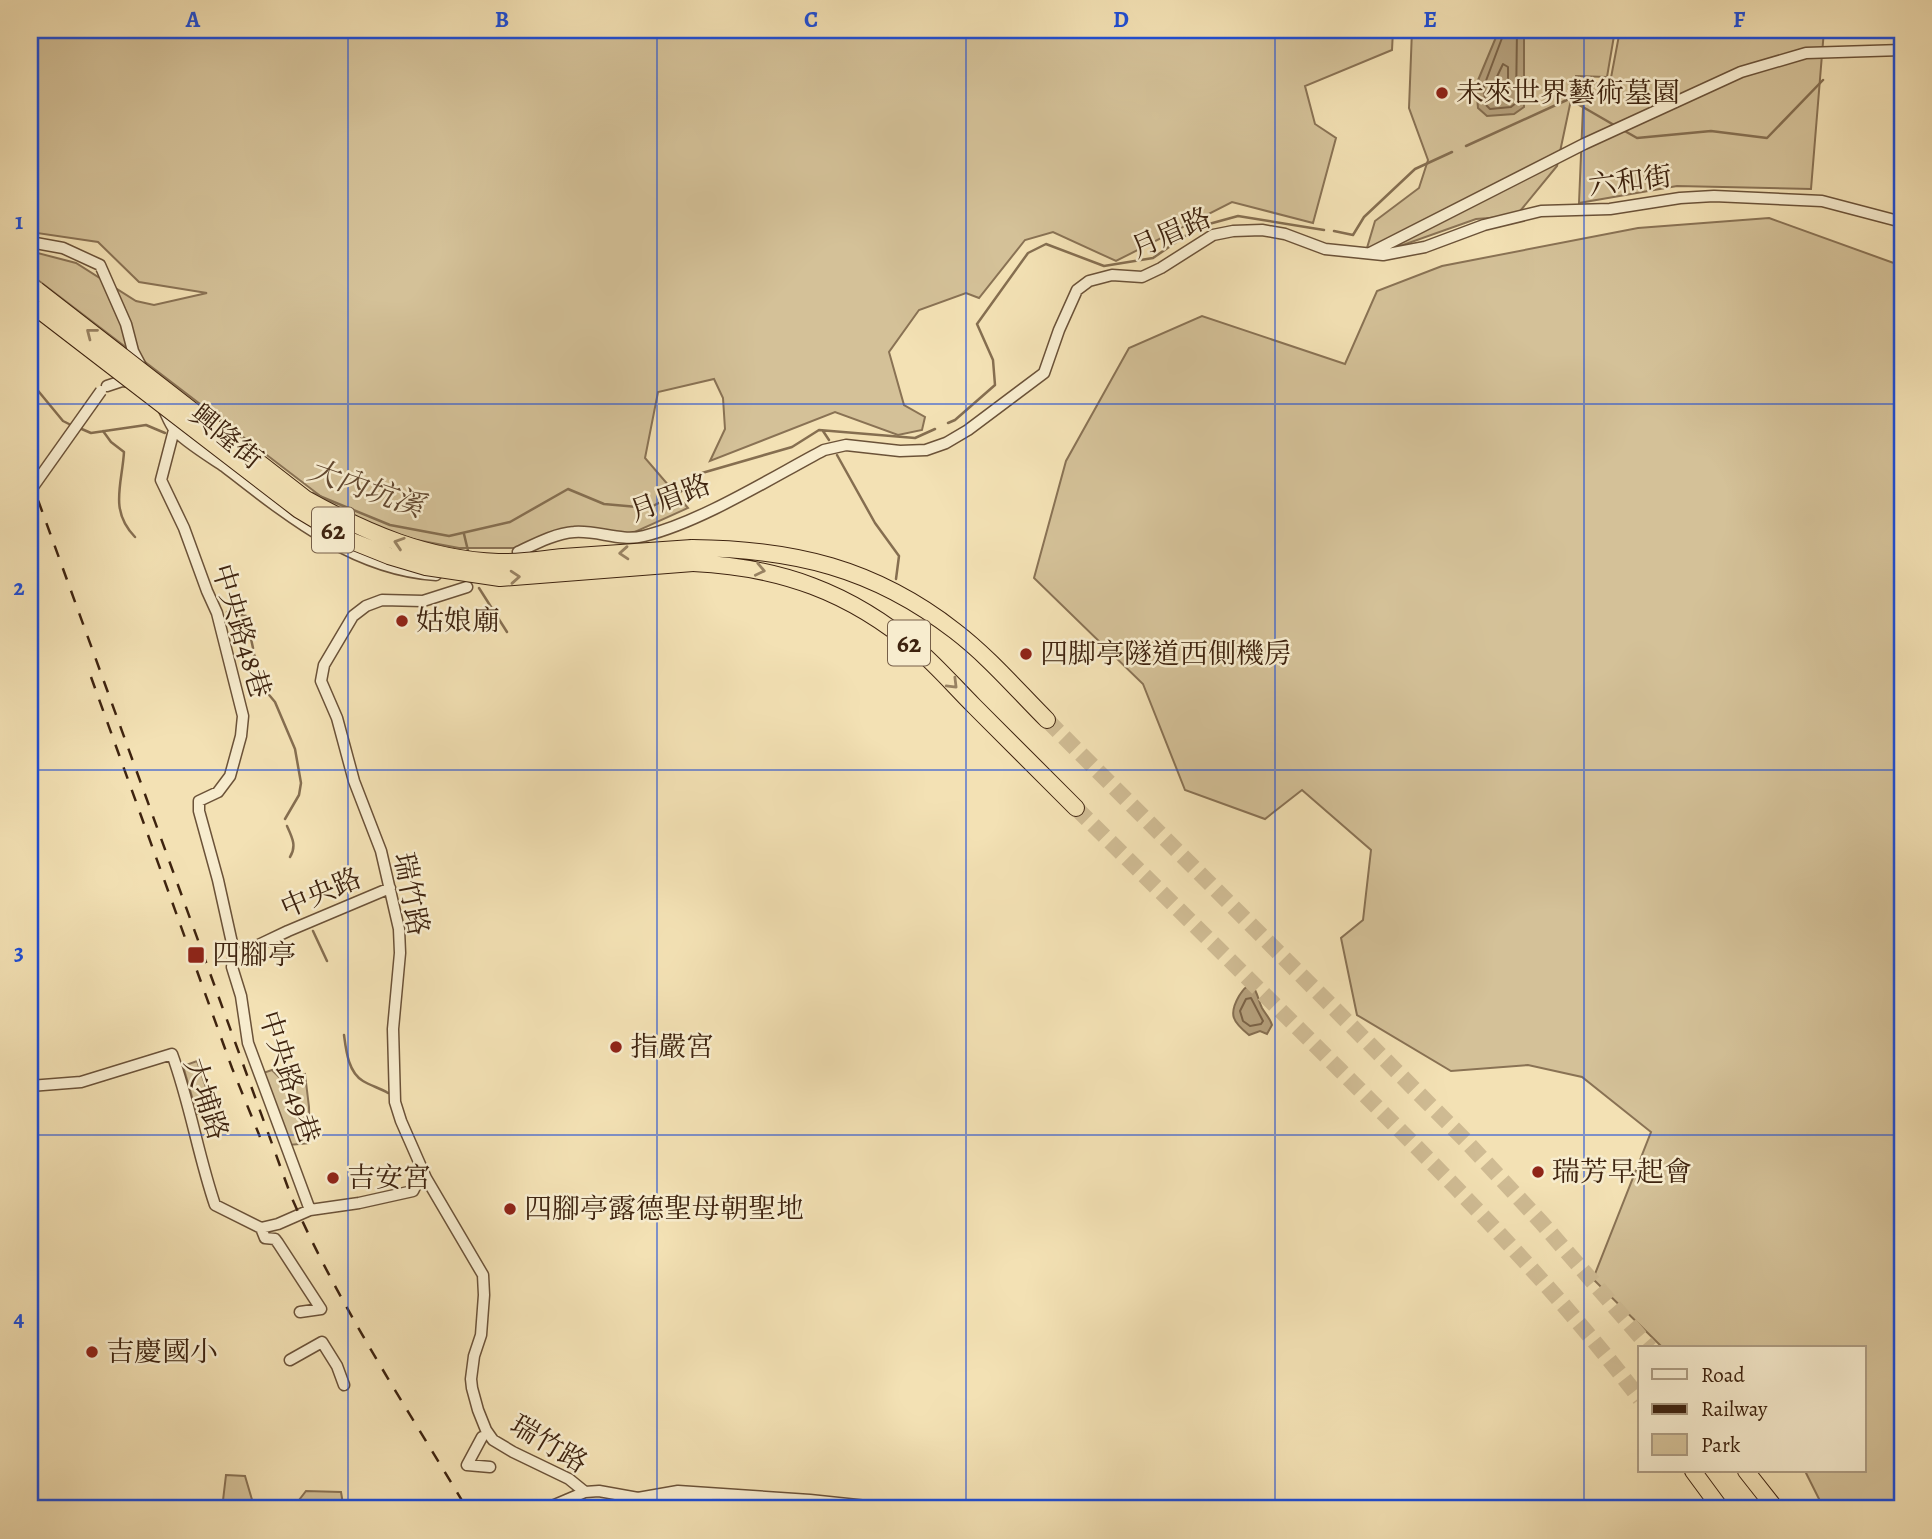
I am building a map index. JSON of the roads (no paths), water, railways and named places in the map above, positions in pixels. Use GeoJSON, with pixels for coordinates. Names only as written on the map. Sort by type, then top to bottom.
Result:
{"type":"FeatureCollection","features":[{"type":"Feature","properties":{"kind":"highway","name":"62"},"geometry":{"type":"LineString","coordinates":[[34,297],[299,510],[349,540],[426,567],[500,578],[734,549],[820,562],[889,589],[956,631],[1047,720]]}},
{"type":"Feature","properties":{"kind":"highway","name":"62"},"geometry":{"type":"LineString","coordinates":[[692,556],[784,576],[830,593],[889,627],[919,651],[1076,808]]}},
{"type":"Feature","properties":{"kind":"highway"},"geometry":{"type":"LineString","coordinates":[[1694,1472],[1721,1509]]}},
{"type":"Feature","properties":{"kind":"highway"},"geometry":{"type":"LineString","coordinates":[[1747,1472],[1776,1509]]}},
{"type":"Feature","properties":{"kind":"street"},"geometry":{"type":"LineString","coordinates":[[1367,254],[1584,144],[1741,72],[1806,53],[1902,50]]}},
{"type":"Feature","properties":{"kind":"street","name":"六和街"},"geometry":{"type":"LineString","coordinates":[[1367,254],[1383,255],[1426,247],[1484,225],[1541,211],[1610,209],[1680,198],[1714,196],[1822,201],[1902,222]]}},
{"type":"Feature","properties":{"kind":"street","name":"月眉路"},"geometry":{"type":"LineString","coordinates":[[518,552],[573,532],[625,539],[644,536],[697,516],[824,450],[846,445],[900,451],[926,450],[946,443],[968,430],[1044,373],[1077,290],[1089,281],[1112,275],[1142,277],[1213,235],[1262,230],[1285,234],[1325,249],[1367,254]]}},
{"type":"Feature","properties":{"kind":"street","name":"興隆街"},"geometry":{"type":"LineString","coordinates":[[30,242],[63,248],[100,265],[126,324],[132,351],[174,430],[270,502],[332,544],[383,566],[472,584],[423,601],[382,600],[366,606],[353,616],[324,664]]}},
{"type":"Feature","properties":{"kind":"street"},"geometry":{"type":"LineString","coordinates":[[30,491],[132,351]]}},
{"type":"Feature","properties":{"kind":"street"},"geometry":{"type":"LineString","coordinates":[[104,388],[122,381],[139,382],[155,391]]}},
{"type":"Feature","properties":{"kind":"street","name":"中央路48巷"},"geometry":{"type":"LineString","coordinates":[[174,430],[162,480],[217,613],[243,716],[241,736],[230,776],[218,792],[199,801],[199,811],[218,880],[233,957]]}},
{"type":"Feature","properties":{"kind":"street","name":"瑞竹路"},"geometry":{"type":"LineString","coordinates":[[324,664],[321,681],[337,718],[354,781],[381,851],[398,929],[400,953],[393,1029],[395,1102],[426,1178],[483,1275],[481,1335],[474,1356],[471,1384],[486,1430],[494,1440],[569,1479],[585,1492]]}},
{"type":"Feature","properties":{"kind":"street","name":"中央路"},"geometry":{"type":"LineString","coordinates":[[233,957],[390,888]]}},
{"type":"Feature","properties":{"kind":"street","name":"中央路49巷"},"geometry":{"type":"LineString","coordinates":[[233,957],[232,967],[241,996],[248,1043],[304,1212]]}},
{"type":"Feature","properties":{"kind":"street","name":"大埔路"},"geometry":{"type":"LineString","coordinates":[[30,1086],[81,1082],[172,1054],[189,1104],[205,1175],[215,1205],[261,1228]]}},
{"type":"Feature","properties":{"kind":"street"},"geometry":{"type":"LineString","coordinates":[[413,1191],[417,1183],[426,1178]]}},
{"type":"Feature","properties":{"kind":"street"},"geometry":{"type":"LineString","coordinates":[[300,1312],[321,1308],[278,1243],[275,1239],[265,1238],[261,1228],[278,1224],[304,1212],[413,1191],[439,1200]]}},
{"type":"Feature","properties":{"kind":"street"},"geometry":{"type":"LineString","coordinates":[[290,1360],[322,1342],[337,1366],[344,1385]]}},
{"type":"Feature","properties":{"kind":"street"},"geometry":{"type":"LineString","coordinates":[[482,1437],[467,1465],[490,1467]]}},
{"type":"Feature","properties":{"kind":"street"},"geometry":{"type":"LineString","coordinates":[[545,1509],[585,1492],[599,1491],[638,1498],[895,1509]]}},
{"type":"Feature","properties":{"kind":"street"},"geometry":{"type":"LineString","coordinates":[[772,1504],[789,1509]]}},
{"type":"Feature","properties":{"kind":"water"},"geometry":{"type":"Polygon","coordinates":[[[1499,30],[1524,30],[1524,107],[1514,114],[1487,116],[1478,108],[1476,85],[1499,30]]]}},
{"type":"Feature","properties":{"kind":"water"},"geometry":{"type":"Polygon","coordinates":[[[1251,984],[1272,1025],[1267,1034],[1260,1031],[1249,1035],[1234,1018],[1236,1003],[1243,990],[1251,984]]]}},
{"type":"Feature","properties":{"kind":"waterway","name":"大內坑溪"},"geometry":{"type":"LineString","coordinates":[[1623,130],[1637,138],[1711,131],[1767,138],[1823,80]]}},
{"type":"Feature","properties":{"kind":"waterway","name":"大內坑溪"},"geometry":{"type":"LineString","coordinates":[[1466,146],[1569,99],[1614,125]]}},
{"type":"Feature","properties":{"kind":"waterway","name":"大內坑溪"},"geometry":{"type":"LineString","coordinates":[[1334,231],[1353,235],[1364,217],[1415,169],[1452,152]]}},
{"type":"Feature","properties":{"kind":"waterway","name":"大內坑溪"},"geometry":{"type":"LineString","coordinates":[[948,423],[995,385],[993,360],[977,324],[1028,253],[1046,244],[1104,266],[1153,258],[1198,227],[1238,216],[1324,230]]}},
{"type":"Feature","properties":{"kind":"waterway","name":"大內坑溪"},"geometry":{"type":"LineString","coordinates":[[30,381],[63,421],[71,425]]}},
{"type":"Feature","properties":{"kind":"waterway","name":"大內坑溪"},"geometry":{"type":"LineString","coordinates":[[77,427],[91,433],[146,425],[165,433]]}},
{"type":"Feature","properties":{"kind":"waterway","name":"大內坑溪"},"geometry":{"type":"LineString","coordinates":[[702,473],[792,447],[819,430],[915,438],[935,429]]}},
{"type":"Feature","properties":{"kind":"waterway"},"geometry":{"type":"LineString","coordinates":[[103,431],[111,442],[124,452],[120,507],[122,517],[135,537]]}},
{"type":"Feature","properties":{"kind":"waterway"},"geometry":{"type":"LineString","coordinates":[[823,431],[829,440]]}},
{"type":"Feature","properties":{"kind":"waterway"},"geometry":{"type":"LineString","coordinates":[[837,455],[875,523],[899,556],[896,579]]}},
{"type":"Feature","properties":{"kind":"waterway","name":"大內坑溪"},"geometry":{"type":"LineString","coordinates":[[312,493],[390,525],[449,536],[510,522],[568,489],[604,504],[649,508],[682,491],[692,482]]}},
{"type":"Feature","properties":{"kind":"waterway"},"geometry":{"type":"LineString","coordinates":[[464,534],[469,555]]}},
{"type":"Feature","properties":{"kind":"waterway"},"geometry":{"type":"LineString","coordinates":[[479,588],[507,632]]}},
{"type":"Feature","properties":{"kind":"waterway"},"geometry":{"type":"LineString","coordinates":[[227,612],[246,616],[253,648]]}},
{"type":"Feature","properties":{"kind":"waterway"},"geometry":{"type":"LineString","coordinates":[[254,654],[265,690],[275,702],[295,749],[301,783],[299,795],[285,819]]}},
{"type":"Feature","properties":{"kind":"waterway"},"geometry":{"type":"LineString","coordinates":[[287,826],[293,845],[290,857]]}},
{"type":"Feature","properties":{"kind":"waterway"},"geometry":{"type":"LineString","coordinates":[[313,931],[327,961]]}},
{"type":"Feature","properties":{"kind":"waterway"},"geometry":{"type":"LineString","coordinates":[[344,1035],[354,1072],[363,1081],[388,1093]]}},
{"type":"Feature","properties":{"kind":"tunnel"},"geometry":{"type":"LineString","coordinates":[[1047,720],[1465,1140],[1541,1222],[1648,1346]]}},
{"type":"Feature","properties":{"kind":"tunnel"},"geometry":{"type":"LineString","coordinates":[[1076,808],[1457,1189],[1570,1312],[1638,1396]]}},
{"type":"Feature","properties":{"kind":"railway"},"geometry":{"type":"LineString","coordinates":[[30,478],[291,1196],[330,1277],[467,1509]]}},
{"type":"Feature","properties":{"kind":"railway"},"geometry":{"type":"LineString","coordinates":[[91,677],[232,1068],[260,1137]]}},
{"type":"Feature","properties":{"kind":"place","name":"未來世界藝術墓園"},"geometry":{"type":"Point","coordinates":[1442,93]}},
{"type":"Feature","properties":{"kind":"place","name":"姑娘廟"},"geometry":{"type":"Point","coordinates":[402,621]}},
{"type":"Feature","properties":{"kind":"place","name":"四脚亭隧道西側機房"},"geometry":{"type":"Point","coordinates":[1026,654]}},
{"type":"Feature","properties":{"kind":"place","name":"四腳亭"},"geometry":{"type":"Point","coordinates":[196,955]}},
{"type":"Feature","properties":{"kind":"place","name":"指嚴宮"},"geometry":{"type":"Point","coordinates":[616,1047]}},
{"type":"Feature","properties":{"kind":"place","name":"瑞芳早起會"},"geometry":{"type":"Point","coordinates":[1538,1172]}},
{"type":"Feature","properties":{"kind":"place","name":"吉安宮"},"geometry":{"type":"Point","coordinates":[333,1178]}},
{"type":"Feature","properties":{"kind":"place","name":"四腳亭露德聖母朝聖地"},"geometry":{"type":"Point","coordinates":[510,1209]}},
{"type":"Feature","properties":{"kind":"place","name":"吉慶國小"},"geometry":{"type":"Point","coordinates":[92,1352]}}]}
